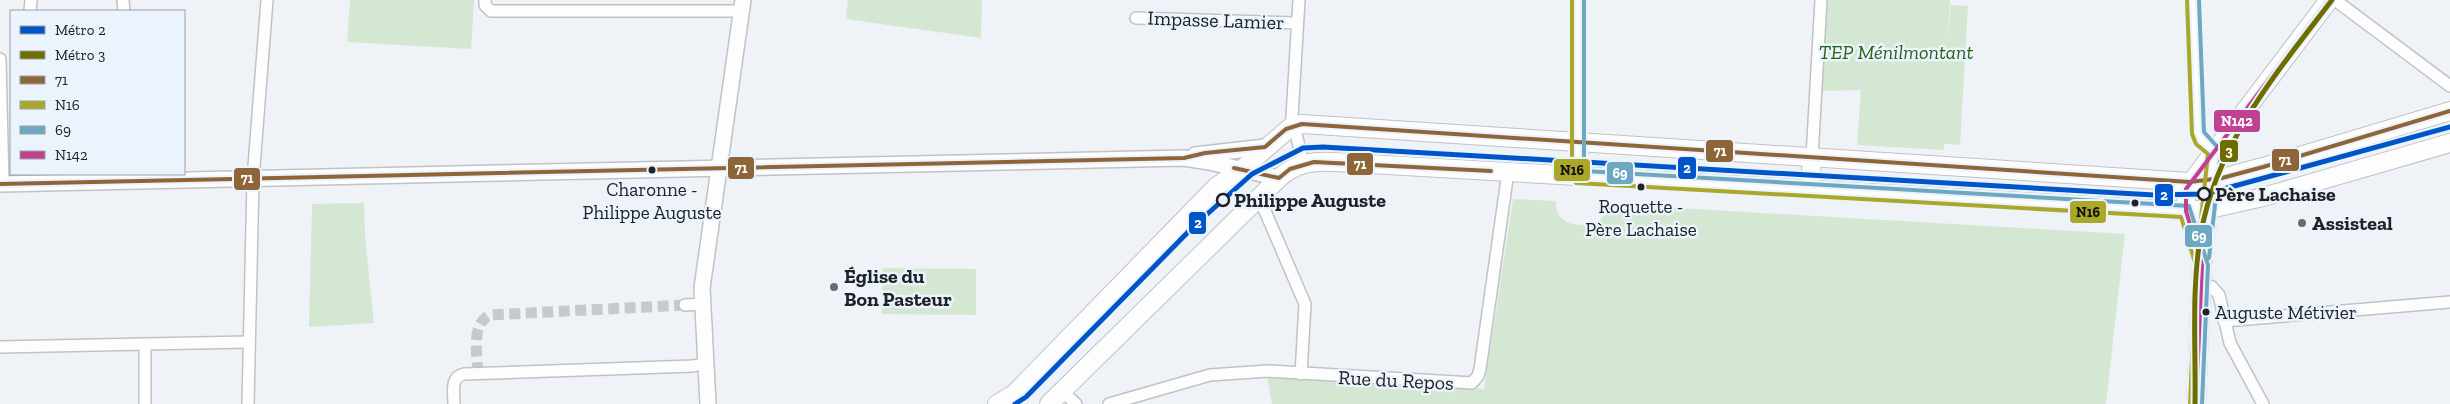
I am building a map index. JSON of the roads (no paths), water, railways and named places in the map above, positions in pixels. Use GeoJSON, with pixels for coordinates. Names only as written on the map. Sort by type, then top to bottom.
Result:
{"type":"FeatureCollection","features":[{"type":"Feature","properties":{"kind":"main road"},"geometry":{"type":"LineString","coordinates":[[1578,0],[1578,178]]}},
{"type":"Feature","properties":{"kind":"main road"},"geometry":{"type":"LineString","coordinates":[[2202,265],[2186,211],[2185,196],[2190,182],[2329,0]]}},
{"type":"Feature","properties":{"kind":"main road"},"geometry":{"type":"LineString","coordinates":[[708,404],[702,288],[742,5]]}},
{"type":"Feature","properties":{"kind":"main road"},"geometry":{"type":"LineString","coordinates":[[997,404],[1017,399],[1217,186],[1241,170],[1265,147],[1293,125],[1302,124],[1579,143],[1812,156],[2190,182],[2213,179],[2263,167],[2450,111]]}},
{"type":"Feature","properties":{"kind":"main road"},"geometry":{"type":"LineString","coordinates":[[1049,404],[1279,178],[1290,169],[1303,163],[1335,162],[1578,178],[2186,211],[2210,209],[2263,197],[2450,143]]}},
{"type":"Feature","properties":{"kind":"main road"},"geometry":{"type":"LineString","coordinates":[[1,184],[136,177],[253,179],[1184,158],[1205,153],[1265,147]]}},
{"type":"Feature","properties":{"kind":"main road"},"geometry":{"type":"LineString","coordinates":[[2196,404],[2202,265],[2210,209],[2215,151]]}},
{"type":"Feature","properties":{"kind":"main road"},"geometry":{"type":"LineString","coordinates":[[1810,190],[1812,156]]}},
{"type":"Feature","properties":{"kind":"main road"},"geometry":{"type":"LineString","coordinates":[[1184,158],[1279,178]]}},
{"type":"Feature","properties":{"kind":"street"},"geometry":{"type":"LineString","coordinates":[[248,404],[253,179],[267,0]]}},
{"type":"Feature","properties":{"kind":"street"},"geometry":{"type":"LineString","coordinates":[[485,0],[485,5],[491,11],[742,5]]}},
{"type":"Feature","properties":{"kind":"street"},"geometry":{"type":"LineString","coordinates":[[1299,0],[1291,109],[1293,125],[1303,163]]}},
{"type":"Feature","properties":{"kind":"street"},"geometry":{"type":"LineString","coordinates":[[1812,156],[1821,0]]}},
{"type":"Feature","properties":{"kind":"street"},"geometry":{"type":"LineString","coordinates":[[2193,0],[2198,133],[2201,140],[2215,151]]}},
{"type":"Feature","properties":{"kind":"street"},"geometry":{"type":"LineString","coordinates":[[2335,0],[2450,86]]}},
{"type":"Feature","properties":{"kind":"street","name":"Impasse Lamier"},"geometry":{"type":"LineString","coordinates":[[1136,18],[1297,23]]}},
{"type":"Feature","properties":{"kind":"street"},"geometry":{"type":"LineString","coordinates":[[0,59],[1,184]]}},
{"type":"Feature","properties":{"kind":"street","name":"Rue du Repos"},"geometry":{"type":"LineString","coordinates":[[1109,404],[1210,376],[1268,371],[1468,384],[1476,381],[1480,365],[1508,172]]}},
{"type":"Feature","properties":{"kind":"street"},"geometry":{"type":"LineString","coordinates":[[1259,197],[1305,304],[1301,374]]}},
{"type":"Feature","properties":{"kind":"street"},"geometry":{"type":"LineString","coordinates":[[2201,285],[2212,287],[2216,290],[2230,343],[2262,404]]}},
{"type":"Feature","properties":{"kind":"street"},"geometry":{"type":"LineString","coordinates":[[2224,320],[2450,302]]}},
{"type":"Feature","properties":{"kind":"street"},"geometry":{"type":"LineString","coordinates":[[685,305],[703,304]]}},
{"type":"Feature","properties":{"kind":"street"},"geometry":{"type":"LineString","coordinates":[[0,347],[249,342]]}},
{"type":"Feature","properties":{"kind":"street"},"geometry":{"type":"LineString","coordinates":[[145,344],[145,404]]}},
{"type":"Feature","properties":{"kind":"street"},"geometry":{"type":"LineString","coordinates":[[454,404],[453,385],[460,374],[693,366],[706,363]]}},
{"type":"Feature","properties":{"kind":"street"},"geometry":{"type":"LineString","coordinates":[[1062,390],[1076,404]]}},
{"type":"Feature","properties":{"kind":"tunnel"},"geometry":{"type":"LineString","coordinates":[[478,373],[477,333],[483,320],[489,315],[685,305]]}},
{"type":"Feature","properties":{"kind":"metro line","name":"3"},"geometry":{"type":"LineString","coordinates":[[2195,404],[2196,275],[2201,233],[2209,200],[2235,138],[2252,109],[2332,0]]}},
{"type":"Feature","properties":{"kind":"metro line","name":"2"},"geometry":{"type":"LineString","coordinates":[[1015,404],[1026,397],[1195,225],[1252,174],[1303,148],[1323,147],[2154,195],[2205,194],[2450,127]]}},
{"type":"Feature","properties":{"kind":"place","name":"Charonne - Philippe Auguste"},"geometry":{"type":"Point","coordinates":[652,170]}},
{"type":"Feature","properties":{"kind":"place","name":"Roquette - Père Lachaise"},"geometry":{"type":"Point","coordinates":[1641,187]}},
{"type":"Feature","properties":{"kind":"place","name":"Père Lachaise"},"geometry":{"type":"Point","coordinates":[2204,194]}},
{"type":"Feature","properties":{"kind":"place","name":"Philippe Auguste"},"geometry":{"type":"Point","coordinates":[1223,200]}},
{"type":"Feature","properties":{"kind":"place","name":"Assisteal"},"geometry":{"type":"Point","coordinates":[2302,223]}},
{"type":"Feature","properties":{"kind":"place","name":"Église du Bon Pasteur"},"geometry":{"type":"Point","coordinates":[834,287]}},
{"type":"Feature","properties":{"kind":"place","name":"Auguste Métivier"},"geometry":{"type":"Point","coordinates":[2206,312]}},
{"type":"Feature","properties":{"kind":"park label","name":"TEP Ménilmontant"},"geometry":{"type":"Point","coordinates":[1896,52]}}]}
